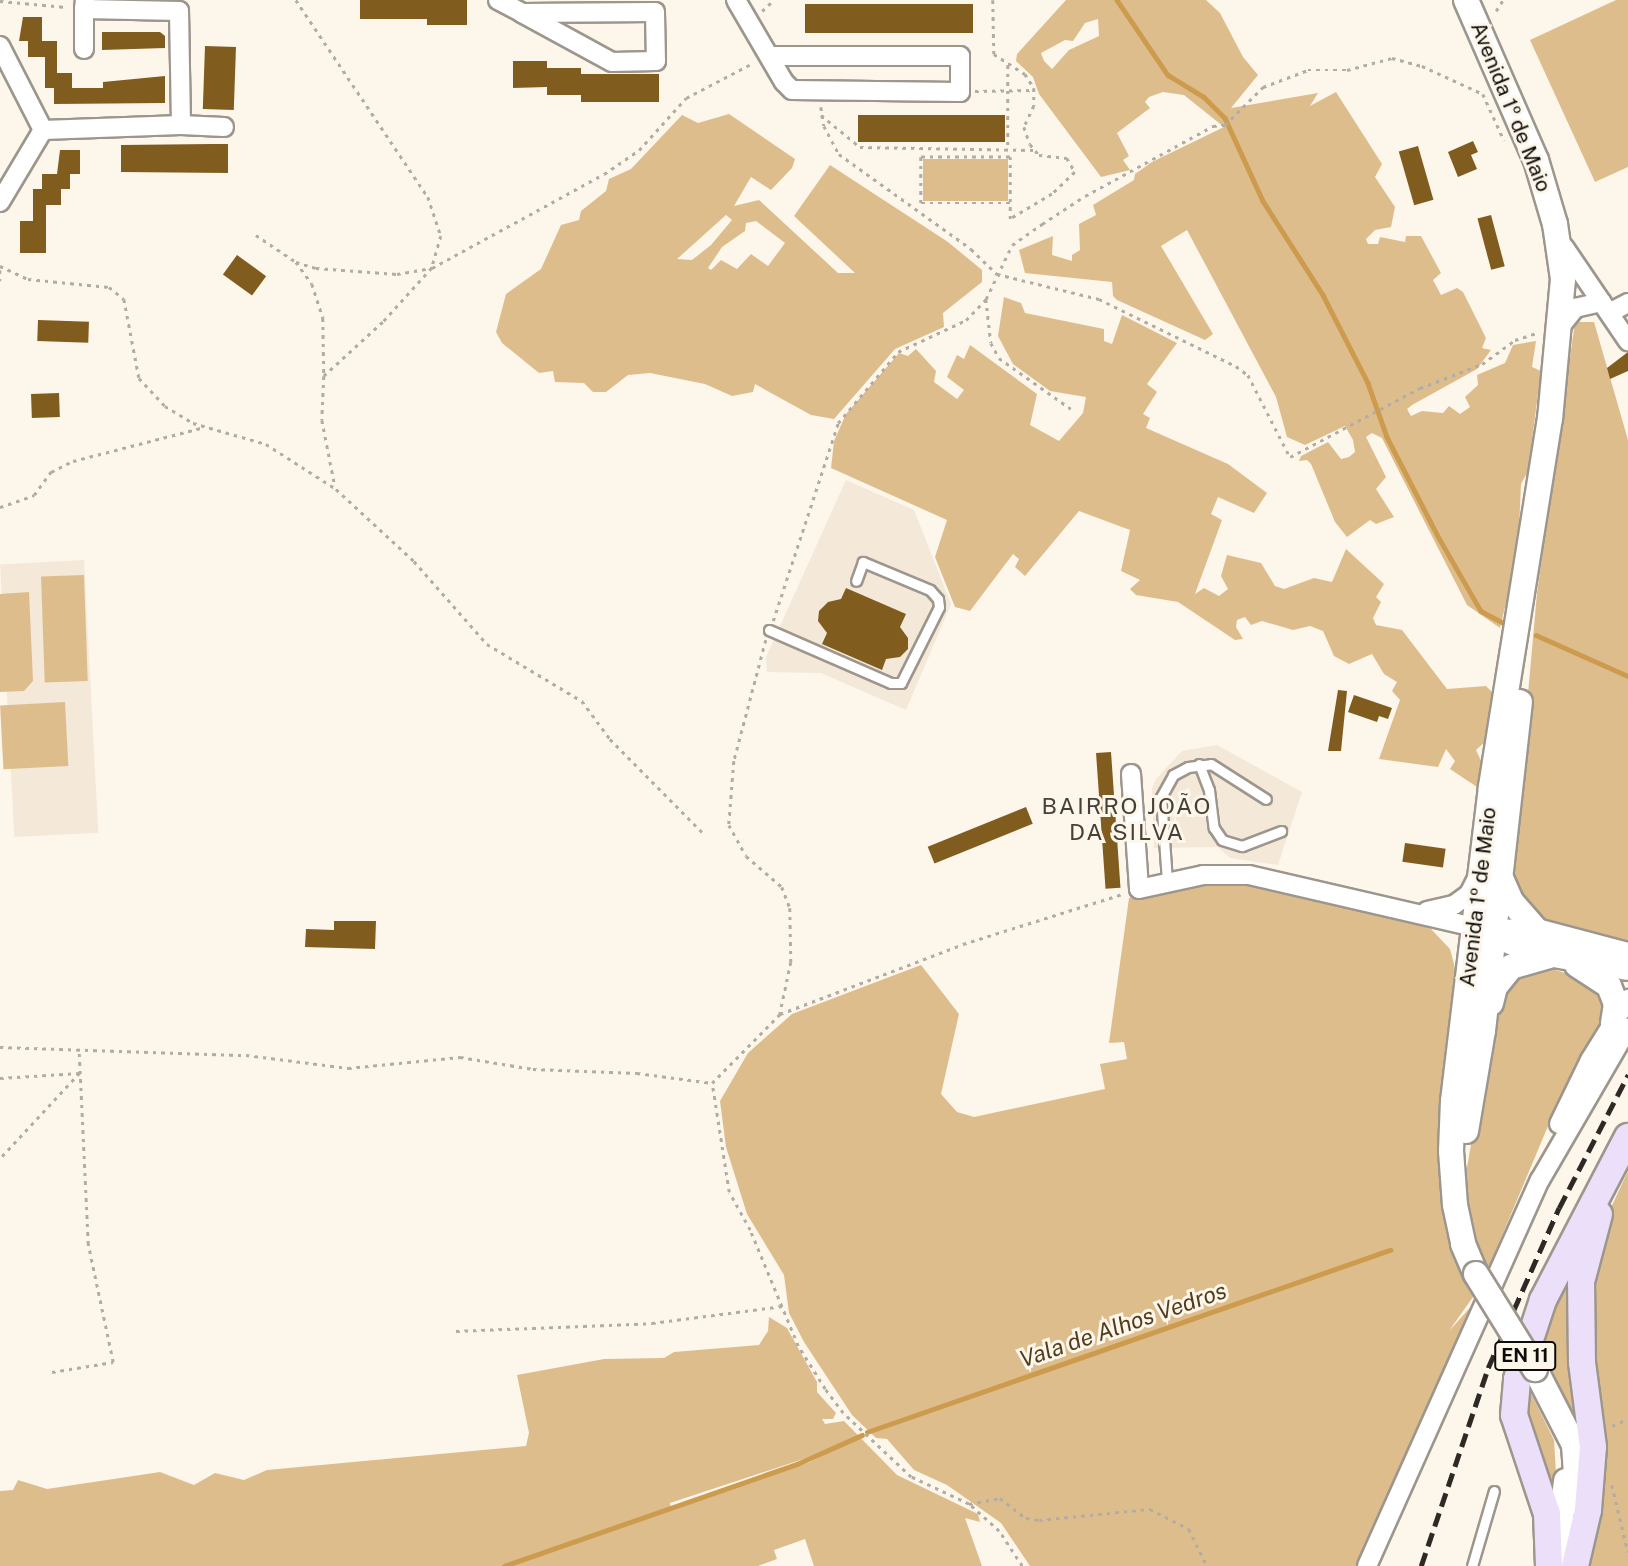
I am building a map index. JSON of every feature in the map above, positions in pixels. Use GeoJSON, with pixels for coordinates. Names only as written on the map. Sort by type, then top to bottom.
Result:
{"type":"FeatureCollection","features":[{"type":"Feature","properties":{"kind":"main road","name":"Avenida 1º de Maio"},"geometry":{"type":"LineString","coordinates":[[1455,1205],[1483,1031],[1484,930],[1491,787],[1525,590],[1563,279],[1555,224],[1536,160],[1466,0]]}},
{"type":"Feature","properties":{"kind":"main road","name":"Avenida 1º de Maio"},"geometry":{"type":"LineString","coordinates":[[1525,590],[1520,705],[1500,876],[1484,930],[1453,1101],[1451,1151],[1455,1205],[1463,1244],[1476,1274],[1551,1394],[1574,1445],[1578,1470],[1569,1565]]}},
{"type":"Feature","properties":{"kind":"main road"},"geometry":{"type":"LineString","coordinates":[[1500,876],[1511,901],[1537,931]]}},
{"type":"Feature","properties":{"kind":"main road"},"geometry":{"type":"LineString","coordinates":[[1484,930],[1537,931],[1628,955]]}},
{"type":"Feature","properties":{"kind":"main road"},"geometry":{"type":"LineString","coordinates":[[1484,930],[1559,958],[1609,986],[1621,1026]]}},
{"type":"Feature","properties":{"kind":"main road"},"geometry":{"type":"LineString","coordinates":[[1483,1031],[1503,975],[1528,958],[1559,958],[1628,968]]}},
{"type":"Feature","properties":{"kind":"main road","name":"EN 11"},"geometry":{"type":"LineString","coordinates":[[1569,1565],[1588,1510],[1593,1447],[1582,1362],[1581,1282],[1621,1147]]}},
{"type":"Feature","properties":{"kind":"main road","name":"EN 11"},"geometry":{"type":"LineString","coordinates":[[1549,1566],[1547,1514],[1514,1415],[1517,1379],[1544,1300],[1621,1147]]}},
{"type":"Feature","properties":{"kind":"street"},"geometry":{"type":"LineString","coordinates":[[498,0],[612,62],[656,61],[655,12],[522,13]]}},
{"type":"Feature","properties":{"kind":"street"},"geometry":{"type":"LineString","coordinates":[[736,0],[769,56],[792,90],[821,93],[960,92],[960,56],[769,56]]}},
{"type":"Feature","properties":{"kind":"street"},"geometry":{"type":"LineString","coordinates":[[84,49],[84,4],[178,11],[181,125]]}},
{"type":"Feature","properties":{"kind":"street"},"geometry":{"type":"LineString","coordinates":[[0,47],[43,130]]}},
{"type":"Feature","properties":{"kind":"street"},"geometry":{"type":"LineString","coordinates":[[43,130],[181,125],[224,127]]}},
{"type":"Feature","properties":{"kind":"street"},"geometry":{"type":"LineString","coordinates":[[0,202],[43,130]]}},
{"type":"Feature","properties":{"kind":"street"},"geometry":{"type":"LineString","coordinates":[[1555,224],[1569,257],[1628,341]]}},
{"type":"Feature","properties":{"kind":"street"},"geometry":{"type":"LineString","coordinates":[[1558,330],[1575,308],[1628,303]]}},
{"type":"Feature","properties":{"kind":"street"},"geometry":{"type":"LineString","coordinates":[[1132,774],[1139,889],[1203,875],[1250,875],[1416,911],[1484,930]]}},
{"type":"Feature","properties":{"kind":"street"},"geometry":{"type":"LineString","coordinates":[[1416,911],[1441,910],[1469,894],[1487,852]]}},
{"type":"Feature","properties":{"kind":"street"},"geometry":{"type":"LineString","coordinates":[[1367,1566],[1522,1219],[1566,1106],[1621,1026],[1628,999]]}},
{"type":"Feature","properties":{"kind":"lane"},"geometry":{"type":"LineString","coordinates":[[769,631],[891,683],[901,683],[939,607],[938,599],[930,590],[863,562],[856,581]]}},
{"type":"Feature","properties":{"kind":"lane"},"geometry":{"type":"LineString","coordinates":[[1199,764],[1209,790],[1214,828],[1222,840],[1242,846],[1281,831]]}},
{"type":"Feature","properties":{"kind":"lane"},"geometry":{"type":"LineString","coordinates":[[1167,881],[1162,848],[1162,788],[1173,775],[1199,764],[1220,768],[1236,784],[1266,799]]}},
{"type":"Feature","properties":{"kind":"lane"},"geometry":{"type":"LineString","coordinates":[[1472,1566],[1493,1491]]}},
{"type":"Feature","properties":{"kind":"path"},"geometry":{"type":"LineString","coordinates":[[296,0],[428,197],[441,236],[432,268]]}},
{"type":"Feature","properties":{"kind":"path"},"geometry":{"type":"LineString","coordinates":[[993,0],[992,47],[997,58],[1025,74],[1034,90],[1034,106],[1024,127],[1034,150]]}},
{"type":"Feature","properties":{"kind":"path"},"geometry":{"type":"LineString","coordinates":[[1496,11],[1503,0]]}},
{"type":"Feature","properties":{"kind":"path"},"geometry":{"type":"LineString","coordinates":[[0,1],[84,4]]}},
{"type":"Feature","properties":{"kind":"path"},"geometry":{"type":"LineString","coordinates":[[324,376],[383,323],[432,268],[466,245],[604,174],[639,150],[686,98],[769,56]]}},
{"type":"Feature","properties":{"kind":"path"},"geometry":{"type":"LineString","coordinates":[[780,1014],[791,962],[790,908],[782,887],[746,856],[729,825],[734,761],[769,631],[838,423],[898,352],[966,320],[986,299],[1012,245],[1042,224],[1213,126],[1225,125],[1254,94],[1287,76],[1348,70],[1392,58],[1422,66],[1483,94]]}},
{"type":"Feature","properties":{"kind":"path"},"geometry":{"type":"LineString","coordinates":[[1008,65],[1008,149]]}},
{"type":"Feature","properties":{"kind":"path"},"geometry":{"type":"LineString","coordinates":[[960,92],[1034,90]]}},
{"type":"Feature","properties":{"kind":"path"},"geometry":{"type":"LineString","coordinates":[[821,93],[821,115],[839,154],[971,249],[997,275],[1100,299],[1217,354],[1248,375],[1290,457],[1420,388],[1482,364],[1514,340],[1558,330]]}},
{"type":"Feature","properties":{"kind":"path"},"geometry":{"type":"LineString","coordinates":[[821,115],[860,148],[1034,150],[1072,161],[1073,176],[1010,219],[1010,203],[1010,157],[921,157],[921,203],[1010,203]]}},
{"type":"Feature","properties":{"kind":"path"},"geometry":{"type":"LineString","coordinates":[[256,235],[296,262],[312,284],[323,318],[322,420],[336,489]]}},
{"type":"Feature","properties":{"kind":"path"},"geometry":{"type":"LineString","coordinates":[[296,262],[364,274],[397,275],[432,268]]}},
{"type":"Feature","properties":{"kind":"path"},"geometry":{"type":"LineString","coordinates":[[0,281],[0,268],[28,279],[109,287],[124,299],[139,378],[165,406],[207,426],[266,444],[336,489],[414,561],[487,644],[582,701],[610,739],[702,832]]}},
{"type":"Feature","properties":{"kind":"path"},"geometry":{"type":"LineString","coordinates":[[986,299],[991,343],[999,358],[1071,409]]}},
{"type":"Feature","properties":{"kind":"path"},"geometry":{"type":"LineString","coordinates":[[0,507],[34,495],[51,471],[73,461],[207,426]]}},
{"type":"Feature","properties":{"kind":"path"},"geometry":{"type":"LineString","coordinates":[[712,1083],[780,1014],[963,944],[1139,889]]}},
{"type":"Feature","properties":{"kind":"path"},"geometry":{"type":"LineString","coordinates":[[0,1047],[79,1052],[246,1055],[348,1068],[460,1057],[533,1069],[637,1073],[712,1083]]}},
{"type":"Feature","properties":{"kind":"path"},"geometry":{"type":"LineString","coordinates":[[52,1372],[113,1362],[88,1244],[79,1052]]}},
{"type":"Feature","properties":{"kind":"path"},"geometry":{"type":"LineString","coordinates":[[0,1078],[80,1073]]}},
{"type":"Feature","properties":{"kind":"path"},"geometry":{"type":"LineString","coordinates":[[0,1159],[80,1073]]}},
{"type":"Feature","properties":{"kind":"path"},"geometry":{"type":"LineString","coordinates":[[712,1083],[729,1192],[783,1306],[798,1346],[843,1413],[911,1477],[969,1504],[999,1531],[1022,1566]]}},
{"type":"Feature","properties":{"kind":"path"},"geometry":{"type":"LineString","coordinates":[[456,1331],[641,1323],[783,1306]]}},
{"type":"Feature","properties":{"kind":"path"},"geometry":{"type":"LineString","coordinates":[[1607,1430],[1628,1419]]}},
{"type":"Feature","properties":{"kind":"path"},"geometry":{"type":"LineString","coordinates":[[1611,1480],[1628,1552]]}},
{"type":"Feature","properties":{"kind":"path"},"geometry":{"type":"LineString","coordinates":[[969,1504],[1000,1499],[1026,1518],[1039,1520],[1150,1508],[1189,1529],[1201,1545],[1207,1566]]}},
{"type":"Feature","properties":{"kind":"shaded area"},"geometry":{"type":"Polygon","coordinates":[[[1066,0],[1206,0],[1220,13],[1243,57],[1258,75],[1231,108],[1318,93],[1310,106],[1336,92],[1382,164],[1375,177],[1395,207],[1391,227],[1375,230],[1366,239],[1368,244],[1378,244],[1380,237],[1405,242],[1406,236],[1421,236],[1441,273],[1433,280],[1441,295],[1457,288],[1463,292],[1486,338],[1482,348],[1491,350],[1477,369],[1407,409],[1411,416],[1422,411],[1443,413],[1449,406],[1460,414],[1470,407],[1465,397],[1478,385],[1477,375],[1505,363],[1513,345],[1536,341],[1532,367],[1541,371],[1528,471],[1521,484],[1518,553],[1500,628],[1467,605],[1382,438],[1372,433],[1366,437],[1386,477],[1376,489],[1394,517],[1376,524],[1370,520],[1347,537],[1335,522],[1311,464],[1307,460],[1299,461],[1301,456],[1328,442],[1341,459],[1349,457],[1355,452],[1353,440],[1345,426],[1305,445],[1287,437],[1276,397],[1187,230],[1161,246],[1213,334],[1205,340],[1117,300],[1113,296],[1112,282],[1025,273],[1019,250],[1053,236],[1052,255],[1072,261],[1072,255],[1080,250],[1079,224],[1096,215],[1093,205],[1134,180],[1135,174],[1152,162],[1224,127],[1184,95],[1163,92],[1149,97],[1145,102],[1150,108],[1117,133],[1129,156],[1123,160],[1130,170],[1101,177],[1039,94],[1033,77],[1016,61],[1017,54],[1066,0]],[[1098,19],[1085,23],[1073,41],[1065,40],[1041,53],[1052,69],[1069,50],[1099,36],[1098,19]]]}},
{"type":"Feature","properties":{"kind":"shaded area"},"geometry":{"type":"Polygon","coordinates":[[[1616,0],[1628,0],[1628,167],[1595,182],[1530,40],[1616,0]]]}},
{"type":"Feature","properties":{"kind":"shaded area"},"geometry":{"type":"Polygon","coordinates":[[[729,114],[795,159],[792,168],[771,190],[751,177],[734,206],[759,200],[838,273],[855,273],[794,216],[830,165],[948,242],[982,270],[982,282],[943,313],[944,327],[895,349],[834,419],[811,415],[755,384],[753,392],[732,396],[705,384],[650,373],[628,375],[606,392],[593,392],[584,383],[555,382],[553,371],[539,373],[502,343],[496,332],[506,294],[541,269],[561,225],[579,220],[581,211],[606,191],[609,179],[631,169],[682,115],[698,123],[729,114]],[[726,215],[677,259],[692,260],[711,245],[732,220],[726,215]],[[756,221],[746,223],[745,231],[722,247],[708,268],[711,270],[721,260],[737,269],[751,254],[768,266],[785,243],[756,221]]]}},
{"type":"Feature","properties":{"kind":"shaded area"},"geometry":{"type":"Polygon","coordinates":[[[923,159],[1008,159],[1008,201],[923,201],[923,159]]]}},
{"type":"Feature","properties":{"kind":"shaded area"},"geometry":{"type":"Polygon","coordinates":[[[1004,297],[1021,303],[1025,313],[1104,329],[1104,341],[1112,344],[1122,315],[1177,343],[1147,384],[1157,392],[1143,414],[1150,418],[1146,428],[1228,464],[1267,493],[1254,513],[1218,497],[1211,514],[1222,520],[1195,594],[1204,588],[1219,596],[1228,589],[1221,576],[1227,555],[1261,563],[1275,586],[1284,589],[1314,578],[1332,582],[1346,549],[1384,584],[1376,597],[1381,602],[1373,618],[1376,625],[1402,630],[1447,689],[1486,686],[1493,693],[1487,740],[1476,750],[1484,767],[1477,787],[1450,769],[1455,761],[1446,749],[1438,767],[1379,759],[1400,700],[1392,691],[1397,682],[1384,674],[1372,654],[1349,664],[1334,656],[1323,631],[1310,626],[1293,630],[1262,621],[1251,625],[1245,617],[1237,620],[1236,627],[1243,639],[1235,640],[1178,602],[1136,595],[1130,589],[1140,580],[1121,571],[1130,530],[1079,511],[1025,576],[1015,567],[1019,559],[1013,554],[970,611],[955,607],[935,557],[947,520],[831,468],[834,441],[846,414],[899,353],[908,356],[916,349],[936,371],[934,382],[957,399],[964,390],[947,377],[957,355],[964,359],[970,345],[1037,394],[1030,425],[1059,441],[1083,413],[1086,397],[1050,391],[1013,364],[998,336],[1004,297]]]}},
{"type":"Feature","properties":{"kind":"shaded area"},"geometry":{"type":"Polygon","coordinates":[[[1575,322],[1594,322],[1628,440],[1628,944],[1536,918],[1511,885],[1537,593],[1575,322]]]}},
{"type":"Feature","properties":{"kind":"shaded area"},"geometry":{"type":"Polygon","coordinates":[[[846,480],[914,510],[951,604],[906,710],[821,673],[767,672],[766,657],[846,480]]]}},
{"type":"Feature","properties":{"kind":"shaded area"},"geometry":{"type":"Polygon","coordinates":[[[84,560],[98,833],[14,837],[0,564],[84,560]]]}},
{"type":"Feature","properties":{"kind":"shaded area"},"geometry":{"type":"Polygon","coordinates":[[[84,575],[88,681],[45,682],[41,577],[84,575]]]}},
{"type":"Feature","properties":{"kind":"shaded area"},"geometry":{"type":"Polygon","coordinates":[[[29,592],[33,681],[24,691],[0,692],[0,594],[29,592]]]}},
{"type":"Feature","properties":{"kind":"shaded area"},"geometry":{"type":"Polygon","coordinates":[[[65,702],[68,766],[3,769],[0,705],[65,702]]]}},
{"type":"Feature","properties":{"kind":"shaded area"},"geometry":{"type":"Polygon","coordinates":[[[1217,745],[1302,792],[1278,865],[1230,858],[1218,847],[1154,848],[1152,788],[1156,779],[1182,751],[1217,745]]]}},
{"type":"Feature","properties":{"kind":"shaded area"},"geometry":{"type":"Polygon","coordinates":[[[1209,883],[1257,885],[1415,923],[1431,929],[1450,949],[1455,968],[1441,1202],[1450,1246],[1473,1297],[1449,1331],[1475,1302],[1357,1566],[1030,1566],[1001,1523],[947,1485],[914,1470],[887,1439],[876,1438],[852,1415],[804,1342],[789,1313],[784,1275],[747,1214],[726,1147],[720,1101],[748,1053],[792,1014],[921,965],[959,1014],[941,1094],[957,1112],[974,1117],[1105,1089],[1100,1064],[1127,1059],[1124,1042],[1109,1043],[1129,898],[1162,887],[1209,883]]]}},
{"type":"Feature","properties":{"kind":"shaded area"},"geometry":{"type":"Polygon","coordinates":[[[1543,966],[1597,983],[1608,1017],[1551,1119],[1488,1269],[1472,1232],[1465,1179],[1493,1019],[1504,982],[1543,966]]]}},
{"type":"Feature","properties":{"kind":"shaded area"},"geometry":{"type":"Polygon","coordinates":[[[1628,1171],[1628,1566],[1587,1566],[1587,1307],[1601,1229],[1628,1171]]]}},
{"type":"Feature","properties":{"kind":"shaded area"},"geometry":{"type":"Polygon","coordinates":[[[1576,1251],[1577,1430],[1536,1345],[1576,1251]]]}},
{"type":"Feature","properties":{"kind":"shaded area"},"geometry":{"type":"Polygon","coordinates":[[[769,1317],[787,1328],[817,1382],[817,1392],[836,1413],[833,1419],[822,1419],[825,1424],[844,1421],[897,1475],[978,1514],[980,1522],[965,1518],[982,1566],[814,1566],[805,1539],[774,1550],[777,1559],[758,1566],[0,1566],[0,1491],[13,1490],[18,1480],[47,1489],[160,1472],[194,1485],[215,1473],[244,1480],[267,1470],[526,1446],[529,1433],[517,1375],[604,1359],[664,1358],[674,1352],[759,1345],[768,1331],[769,1317]],[[837,1448],[670,1503],[671,1509],[810,1462],[837,1448]]]}},
{"type":"Feature","properties":{"kind":"shaded area"},"geometry":{"type":"Polygon","coordinates":[[[1523,1377],[1554,1440],[1558,1507],[1528,1446],[1523,1377]]]}},
{"type":"Feature","properties":{"kind":"building"},"geometry":{"type":"Polygon","coordinates":[[[360,0],[467,0],[467,25],[427,25],[427,19],[360,19],[360,0]]]}},
{"type":"Feature","properties":{"kind":"building"},"geometry":{"type":"Polygon","coordinates":[[[805,4],[973,4],[973,33],[805,33],[805,4]]]}},
{"type":"Feature","properties":{"kind":"building"},"geometry":{"type":"Polygon","coordinates":[[[23,17],[42,17],[42,41],[57,41],[57,73],[72,73],[72,88],[103,88],[103,82],[165,76],[165,103],[54,104],[54,88],[45,88],[45,57],[28,57],[28,41],[19,41],[23,17]]]}},
{"type":"Feature","properties":{"kind":"building"},"geometry":{"type":"Polygon","coordinates":[[[102,32],[160,32],[165,36],[165,48],[102,50],[102,32]]]}},
{"type":"Feature","properties":{"kind":"building"},"geometry":{"type":"Polygon","coordinates":[[[205,46],[236,47],[234,110],[203,109],[205,46]]]}},
{"type":"Feature","properties":{"kind":"building"},"geometry":{"type":"Polygon","coordinates":[[[513,61],[547,61],[547,68],[581,68],[581,74],[659,74],[659,102],[581,102],[581,95],[547,95],[547,87],[513,88],[513,61]]]}},
{"type":"Feature","properties":{"kind":"building"},"geometry":{"type":"Polygon","coordinates":[[[858,115],[1005,115],[1005,142],[858,142],[858,115]]]}},
{"type":"Feature","properties":{"kind":"building"},"geometry":{"type":"Polygon","coordinates":[[[1473,141],[1478,152],[1471,155],[1477,169],[1458,177],[1448,152],[1473,141]]]}},
{"type":"Feature","properties":{"kind":"building"},"geometry":{"type":"Polygon","coordinates":[[[228,144],[228,173],[121,172],[121,145],[228,144]]]}},
{"type":"Feature","properties":{"kind":"building"},"geometry":{"type":"Polygon","coordinates":[[[1418,146],[1433,200],[1414,205],[1399,152],[1418,146]]]}},
{"type":"Feature","properties":{"kind":"building"},"geometry":{"type":"Polygon","coordinates":[[[60,150],[80,150],[80,174],[70,174],[70,189],[61,189],[61,205],[46,205],[46,253],[20,253],[20,221],[33,221],[33,189],[42,189],[42,174],[57,174],[60,150]]]}},
{"type":"Feature","properties":{"kind":"building"},"geometry":{"type":"Polygon","coordinates":[[[1491,215],[1505,266],[1491,270],[1477,219],[1491,215]]]}},
{"type":"Feature","properties":{"kind":"building"},"geometry":{"type":"Polygon","coordinates":[[[237,255],[266,276],[252,296],[223,274],[237,255]]]}},
{"type":"Feature","properties":{"kind":"building"},"geometry":{"type":"Polygon","coordinates":[[[38,320],[89,322],[88,343],[37,341],[38,320]]]}},
{"type":"Feature","properties":{"kind":"building"},"geometry":{"type":"Polygon","coordinates":[[[1628,352],[1628,371],[1610,379],[1607,368],[1628,352]]]}},
{"type":"Feature","properties":{"kind":"building"},"geometry":{"type":"Polygon","coordinates":[[[59,393],[60,417],[32,418],[31,394],[59,393]]]}},
{"type":"Feature","properties":{"kind":"building"},"geometry":{"type":"Polygon","coordinates":[[[846,588],[906,614],[900,627],[908,638],[908,649],[900,657],[886,659],[882,670],[822,644],[827,633],[818,621],[819,611],[828,602],[841,599],[846,588]]]}},
{"type":"Feature","properties":{"kind":"building"},"geometry":{"type":"Polygon","coordinates":[[[1338,690],[1347,691],[1341,751],[1328,751],[1338,690]]]}},
{"type":"Feature","properties":{"kind":"building"},"geometry":{"type":"Polygon","coordinates":[[[1354,695],[1392,708],[1388,719],[1379,716],[1377,722],[1348,712],[1354,695]]]}},
{"type":"Feature","properties":{"kind":"building"},"geometry":{"type":"Polygon","coordinates":[[[1111,752],[1120,888],[1106,889],[1096,753],[1111,752]]]}},
{"type":"Feature","properties":{"kind":"building"},"geometry":{"type":"Polygon","coordinates":[[[1026,807],[1033,824],[934,863],[928,847],[1026,807]]]}},
{"type":"Feature","properties":{"kind":"building"},"geometry":{"type":"Polygon","coordinates":[[[1405,843],[1446,849],[1443,868],[1402,862],[1405,843]]]}},
{"type":"Feature","properties":{"kind":"building"},"geometry":{"type":"Polygon","coordinates":[[[334,921],[376,921],[375,949],[305,947],[306,929],[334,930],[334,921]]]}},
{"type":"Feature","properties":{"kind":"waterway"},"geometry":{"type":"LineString","coordinates":[[1117,0],[1168,75],[1204,97],[1225,118],[1263,201],[1323,295],[1368,383],[1387,437],[1439,538],[1481,611],[1507,625]]}},
{"type":"Feature","properties":{"kind":"waterway"},"geometry":{"type":"LineString","coordinates":[[1536,635],[1628,676]]}},
{"type":"Feature","properties":{"kind":"waterway","name":"Vala de Alhos Vedros"},"geometry":{"type":"LineString","coordinates":[[867,1432],[1390,1250]]}},
{"type":"Feature","properties":{"kind":"waterway","name":"Vala de Alhos Vedros"},"geometry":{"type":"LineString","coordinates":[[504,1566],[797,1464],[862,1435]]}},
{"type":"Feature","properties":{"kind":"railway"},"geometry":{"type":"LineString","coordinates":[[1421,1566],[1488,1368],[1559,1208],[1628,1075]]}},
{"type":"Feature","properties":{"kind":"district","name":"BAIRRO JOÃO DA SILVA"},"geometry":{"type":"Point","coordinates":[1127,819]}}]}
